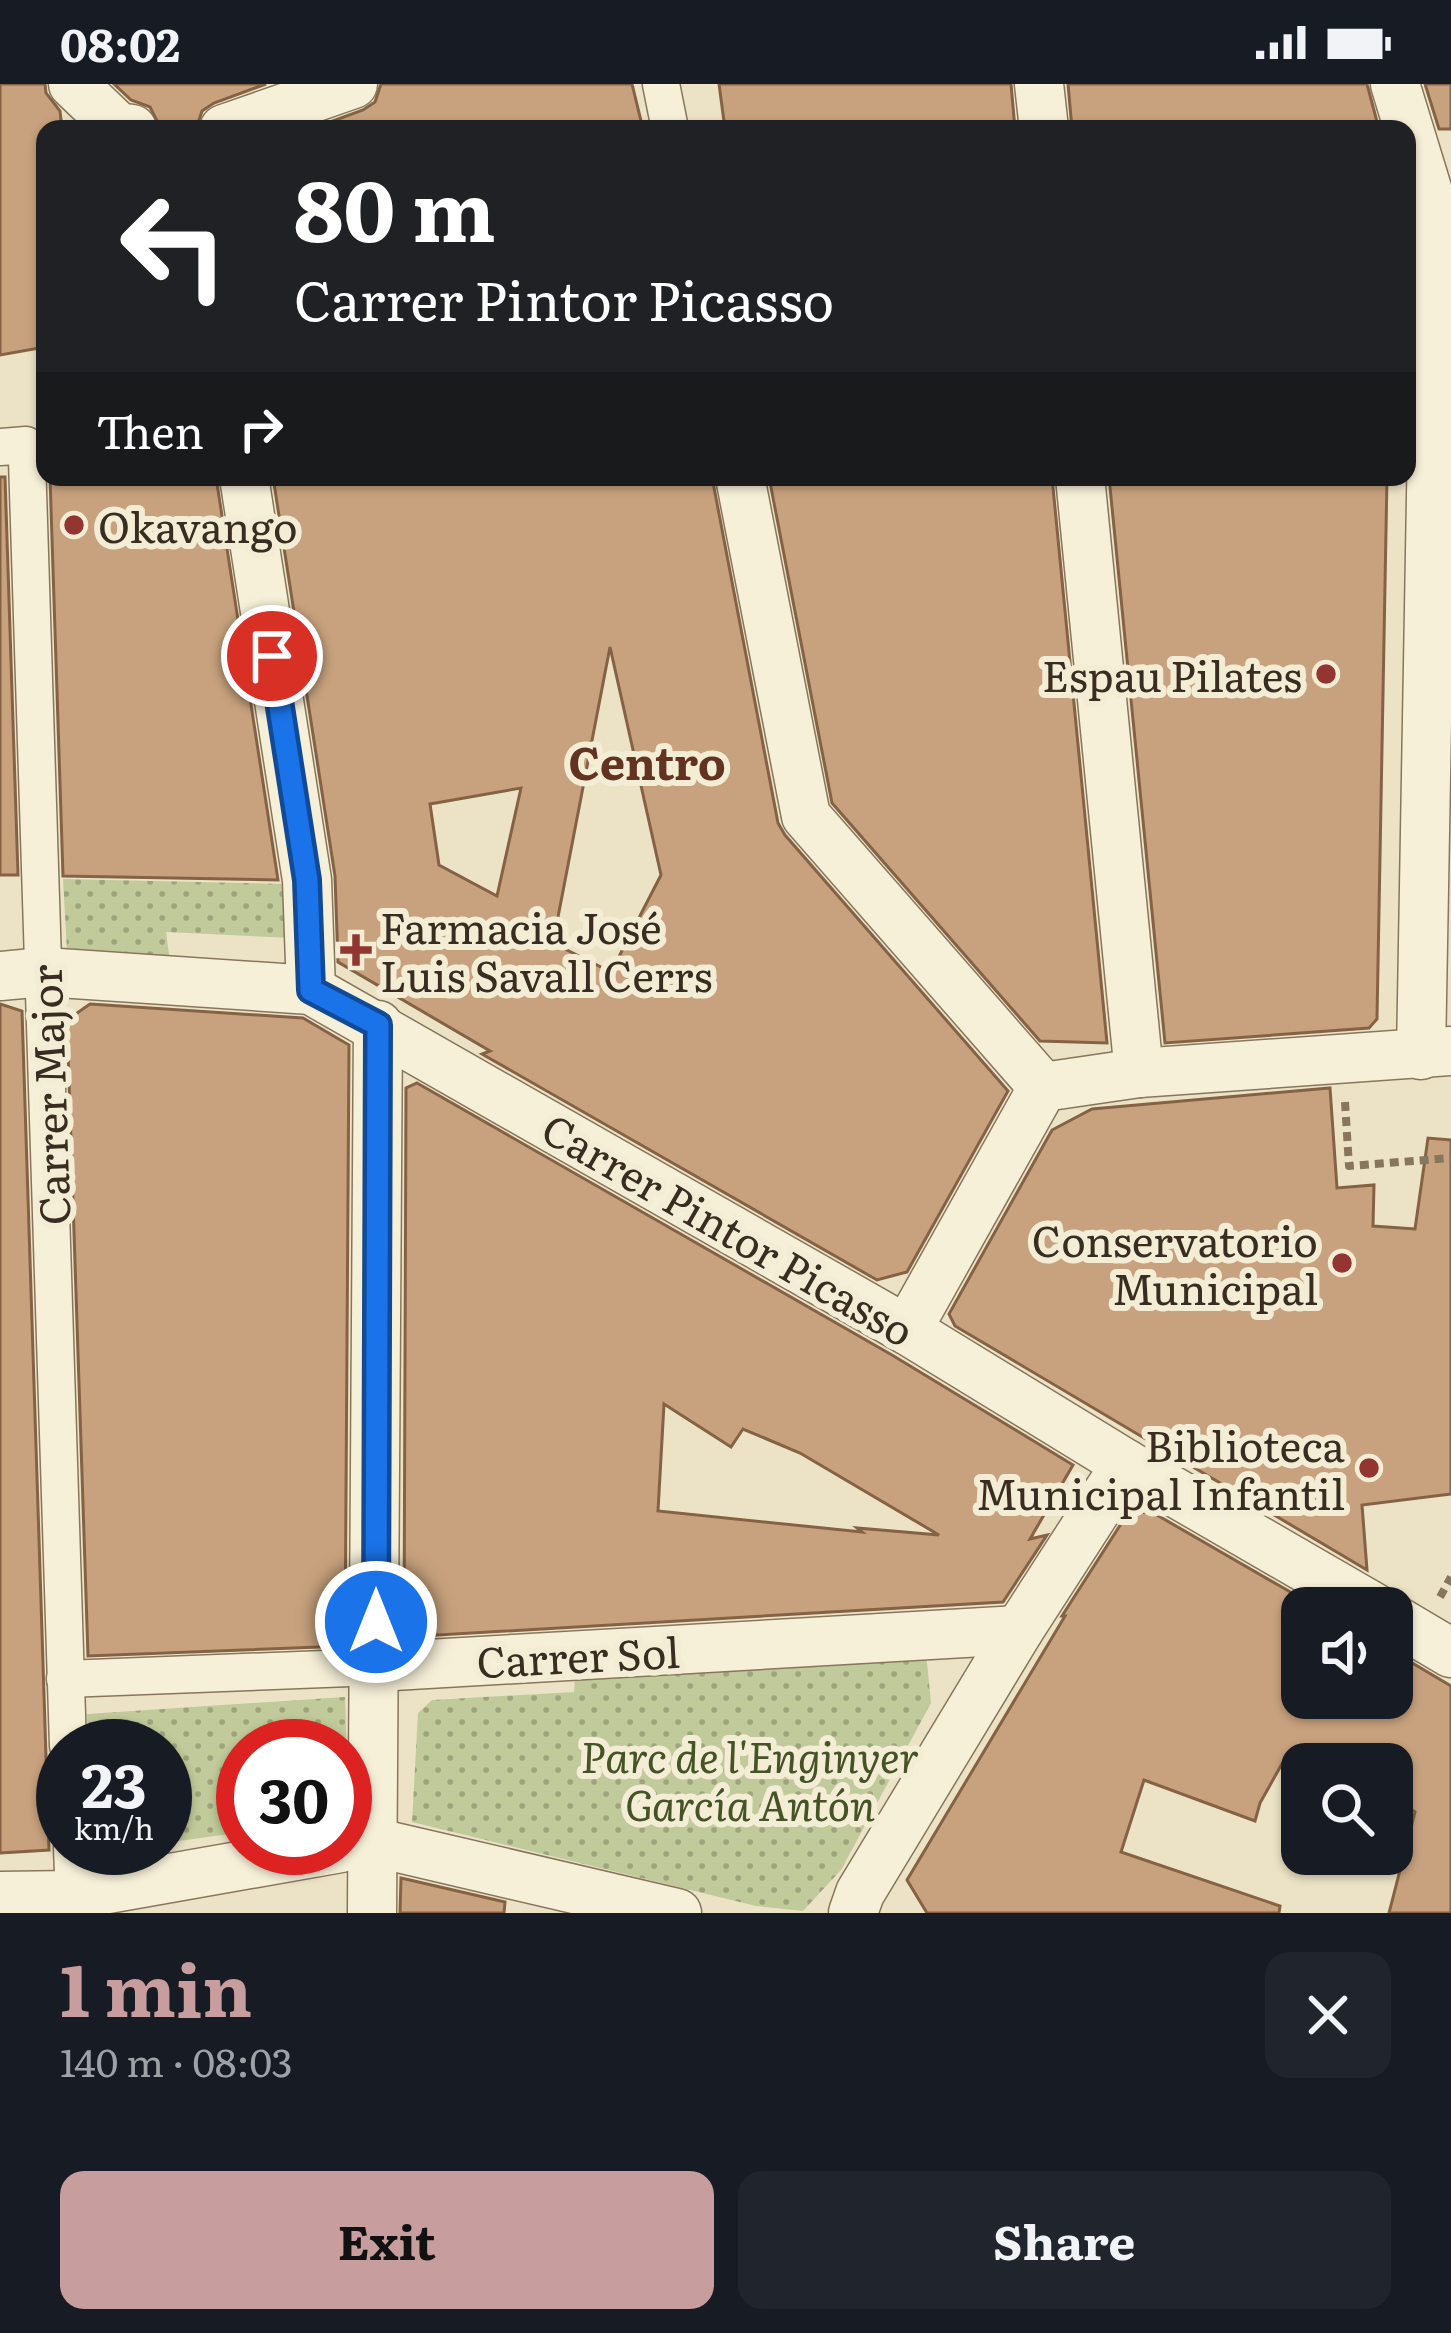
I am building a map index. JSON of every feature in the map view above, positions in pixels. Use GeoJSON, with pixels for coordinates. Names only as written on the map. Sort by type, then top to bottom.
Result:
{"type":"FeatureCollection","features":[{"type":"Feature","properties":{"kind":"street"},"geometry":{"type":"LineString","coordinates":[[73,84],[111,120]]}},
{"type":"Feature","properties":{"kind":"street"},"geometry":{"type":"LineString","coordinates":[[250,120],[353,84]]}},
{"type":"Feature","properties":{"kind":"street"},"geometry":{"type":"LineString","coordinates":[[661,84],[668,120]]}},
{"type":"Feature","properties":{"kind":"street"},"geometry":{"type":"LineString","coordinates":[[1039,84],[1043,120]]}},
{"type":"Feature","properties":{"kind":"street"},"geometry":{"type":"LineString","coordinates":[[1395,84],[1405,120]]}},
{"type":"Feature","properties":{"kind":"street"},"geometry":{"type":"LineString","coordinates":[[1042,1087],[1139,1073],[1436,1053],[1431,219],[1416,163]]}},
{"type":"Feature","properties":{"kind":"street","name":"Carrer Major"},"geometry":{"type":"LineString","coordinates":[[13,446],[22,974],[67,1719]]}},
{"type":"Feature","properties":{"kind":"street"},"geometry":{"type":"LineString","coordinates":[[245,486],[307,880],[311,990]]}},
{"type":"Feature","properties":{"kind":"street"},"geometry":{"type":"LineString","coordinates":[[742,486],[806,816],[1042,1087]]}},
{"type":"Feature","properties":{"kind":"street"},"geometry":{"type":"LineString","coordinates":[[1081,486],[1139,1073]]}},
{"type":"Feature","properties":{"kind":"street","name":"Carrer Pintor Picasso"},"geometry":{"type":"LineString","coordinates":[[22,974],[311,990],[907,1330],[1339,1587]]}},
{"type":"Feature","properties":{"kind":"street"},"geometry":{"type":"LineString","coordinates":[[369,1719],[376,1667],[378,1025]]}},
{"type":"Feature","properties":{"kind":"street"},"geometry":{"type":"LineString","coordinates":[[907,1330],[1042,1087]]}},
{"type":"Feature","properties":{"kind":"street"},"geometry":{"type":"LineString","coordinates":[[856,1903],[1019,1630],[1126,1464]]}},
{"type":"Feature","properties":{"kind":"street","name":"Carrer Sol"},"geometry":{"type":"LineString","coordinates":[[65,1679],[376,1667],[1019,1630]]}},
{"type":"Feature","properties":{"kind":"street"},"geometry":{"type":"LineString","coordinates":[[1413,1630],[1451,1653]]}},
{"type":"Feature","properties":{"kind":"street"},"geometry":{"type":"LineString","coordinates":[[372,1850],[676,1913]]}},
{"type":"Feature","properties":{"kind":"street"},"geometry":{"type":"LineString","coordinates":[[0,1896],[216,1865]]}},
{"type":"Feature","properties":{"kind":"street"},"geometry":{"type":"LineString","coordinates":[[361,1875],[372,1913]]}},
{"type":"Feature","properties":{"kind":"path"},"geometry":{"type":"LineString","coordinates":[[1342,1060],[1349,1166],[1451,1158]]}},
{"type":"Feature","properties":{"kind":"green space"},"geometry":{"type":"Polygon","coordinates":[[[63,879],[287,884],[292,938],[166,932],[170,961],[67,952],[63,879]]]}},
{"type":"Feature","properties":{"kind":"green space","name":"Parc de l'Enginyer García Antón"},"geometry":{"type":"Polygon","coordinates":[[[925,1642],[931,1703],[841,1870],[803,1911],[756,1906],[412,1822],[418,1713],[432,1700],[574,1692],[576,1664],[925,1642]]]}},
{"type":"Feature","properties":{"kind":"green space"},"geometry":{"type":"Polygon","coordinates":[[[345,1697],[346,1719],[216,1719],[216,1836],[192,1839],[192,1719],[87,1719],[87,1714],[345,1697]]]}},
{"type":"Feature","properties":{"kind":"building"},"geometry":{"type":"Polygon","coordinates":[[[0,84],[45,84],[61,120],[36,120],[36,349],[0,355],[0,84]]]}},
{"type":"Feature","properties":{"kind":"building"},"geometry":{"type":"Polygon","coordinates":[[[114,84],[266,84],[214,103],[202,111],[199,120],[156,120],[150,107],[131,100],[114,84]]]}},
{"type":"Feature","properties":{"kind":"building"},"geometry":{"type":"Polygon","coordinates":[[[381,84],[632,84],[641,120],[336,120],[375,102],[381,84]]]}},
{"type":"Feature","properties":{"kind":"building"},"geometry":{"type":"Polygon","coordinates":[[[719,84],[1011,84],[1014,120],[724,120],[719,84]]]}},
{"type":"Feature","properties":{"kind":"building"},"geometry":{"type":"Polygon","coordinates":[[[1068,84],[1367,84],[1377,120],[1071,120],[1068,84]]]}},
{"type":"Feature","properties":{"kind":"building"},"geometry":{"type":"Polygon","coordinates":[[[1425,84],[1451,84],[1451,129],[1439,129],[1425,84]]]}},
{"type":"Feature","properties":{"kind":"building"},"geometry":{"type":"Polygon","coordinates":[[[0,477],[5,477],[18,875],[0,875],[0,477]]]}},
{"type":"Feature","properties":{"kind":"building"},"geometry":{"type":"Polygon","coordinates":[[[50,486],[217,486],[278,880],[63,876],[50,486]]]}},
{"type":"Feature","properties":{"kind":"building"},"geometry":{"type":"Polygon","coordinates":[[[274,486],[714,486],[778,823],[1008,1091],[907,1272],[877,1280],[482,1054],[490,1051],[338,962],[335,876],[274,486]],[[610,647],[553,943],[611,972],[661,875],[610,647]],[[521,788],[430,804],[439,865],[497,896],[521,788]]]}},
{"type":"Feature","properties":{"kind":"building"},"geometry":{"type":"Polygon","coordinates":[[[771,486],[1053,486],[1107,1043],[1040,1041],[832,803],[771,486]]]}},
{"type":"Feature","properties":{"kind":"building"},"geometry":{"type":"Polygon","coordinates":[[[1110,486],[1387,486],[1377,1019],[1369,1028],[1165,1043],[1110,486]]]}},
{"type":"Feature","properties":{"kind":"building"},"geometry":{"type":"Polygon","coordinates":[[[0,1004],[22,1011],[45,1719],[36,1719],[36,1851],[0,1853],[0,1004]]]}},
{"type":"Feature","properties":{"kind":"building"},"geometry":{"type":"Polygon","coordinates":[[[90,1004],[303,1018],[349,1045],[345,1646],[88,1656],[67,1020],[90,1004]]]}},
{"type":"Feature","properties":{"kind":"building"},"geometry":{"type":"Polygon","coordinates":[[[417,1083],[892,1355],[1073,1465],[1030,1539],[1047,1535],[1003,1602],[404,1637],[406,1088],[417,1083]],[[664,1404],[658,1511],[939,1535],[800,1453],[743,1429],[731,1447],[664,1404]]]}},
{"type":"Feature","properties":{"kind":"building"},"geometry":{"type":"Polygon","coordinates":[[[1330,1088],[1337,1188],[1374,1185],[1373,1226],[1415,1229],[1428,1138],[1451,1140],[1451,1494],[1362,1505],[1367,1570],[955,1326],[949,1314],[1052,1130],[1092,1109],[1330,1088]]]}},
{"type":"Feature","properties":{"kind":"building"},"geometry":{"type":"Polygon","coordinates":[[[1150,1511],[1282,1587],[1281,1719],[1413,1719],[1413,1663],[1451,1686],[1451,1913],[1389,1913],[1399,1875],[1413,1875],[1413,1743],[1281,1743],[1281,1766],[1255,1821],[1144,1780],[1121,1852],[1280,1906],[1279,1913],[927,1913],[907,1880],[1126,1516],[1150,1511]]]}},
{"type":"Feature","properties":{"kind":"building"},"geometry":{"type":"Polygon","coordinates":[[[401,1878],[505,1902],[504,1913],[400,1913],[401,1878]]]}},
{"type":"Feature","properties":{"kind":"place","name":"Okavango"},"geometry":{"type":"Point","coordinates":[74,525]}},
{"type":"Feature","properties":{"kind":"place","name":"Espau Pilates"},"geometry":{"type":"Point","coordinates":[1326,674]}},
{"type":"Feature","properties":{"kind":"place","name":"Farmacia José Luis Savall Cerrs"},"geometry":{"type":"Point","coordinates":[356,950]}},
{"type":"Feature","properties":{"kind":"place","name":"Conservatorio Municipal"},"geometry":{"type":"Point","coordinates":[1342,1263]}},
{"type":"Feature","properties":{"kind":"place","name":"Biblioteca Municipal Infantil"},"geometry":{"type":"Point","coordinates":[1369,1468]}},
{"type":"Feature","properties":{"kind":"district","name":"Centro"},"geometry":{"type":"Point","coordinates":[647,760]}},
{"type":"Feature","properties":{"kind":"route"},"geometry":{"type":"LineString","coordinates":[[272,656],[307,880],[311,990],[378,1025],[376,1622]]}}]}
